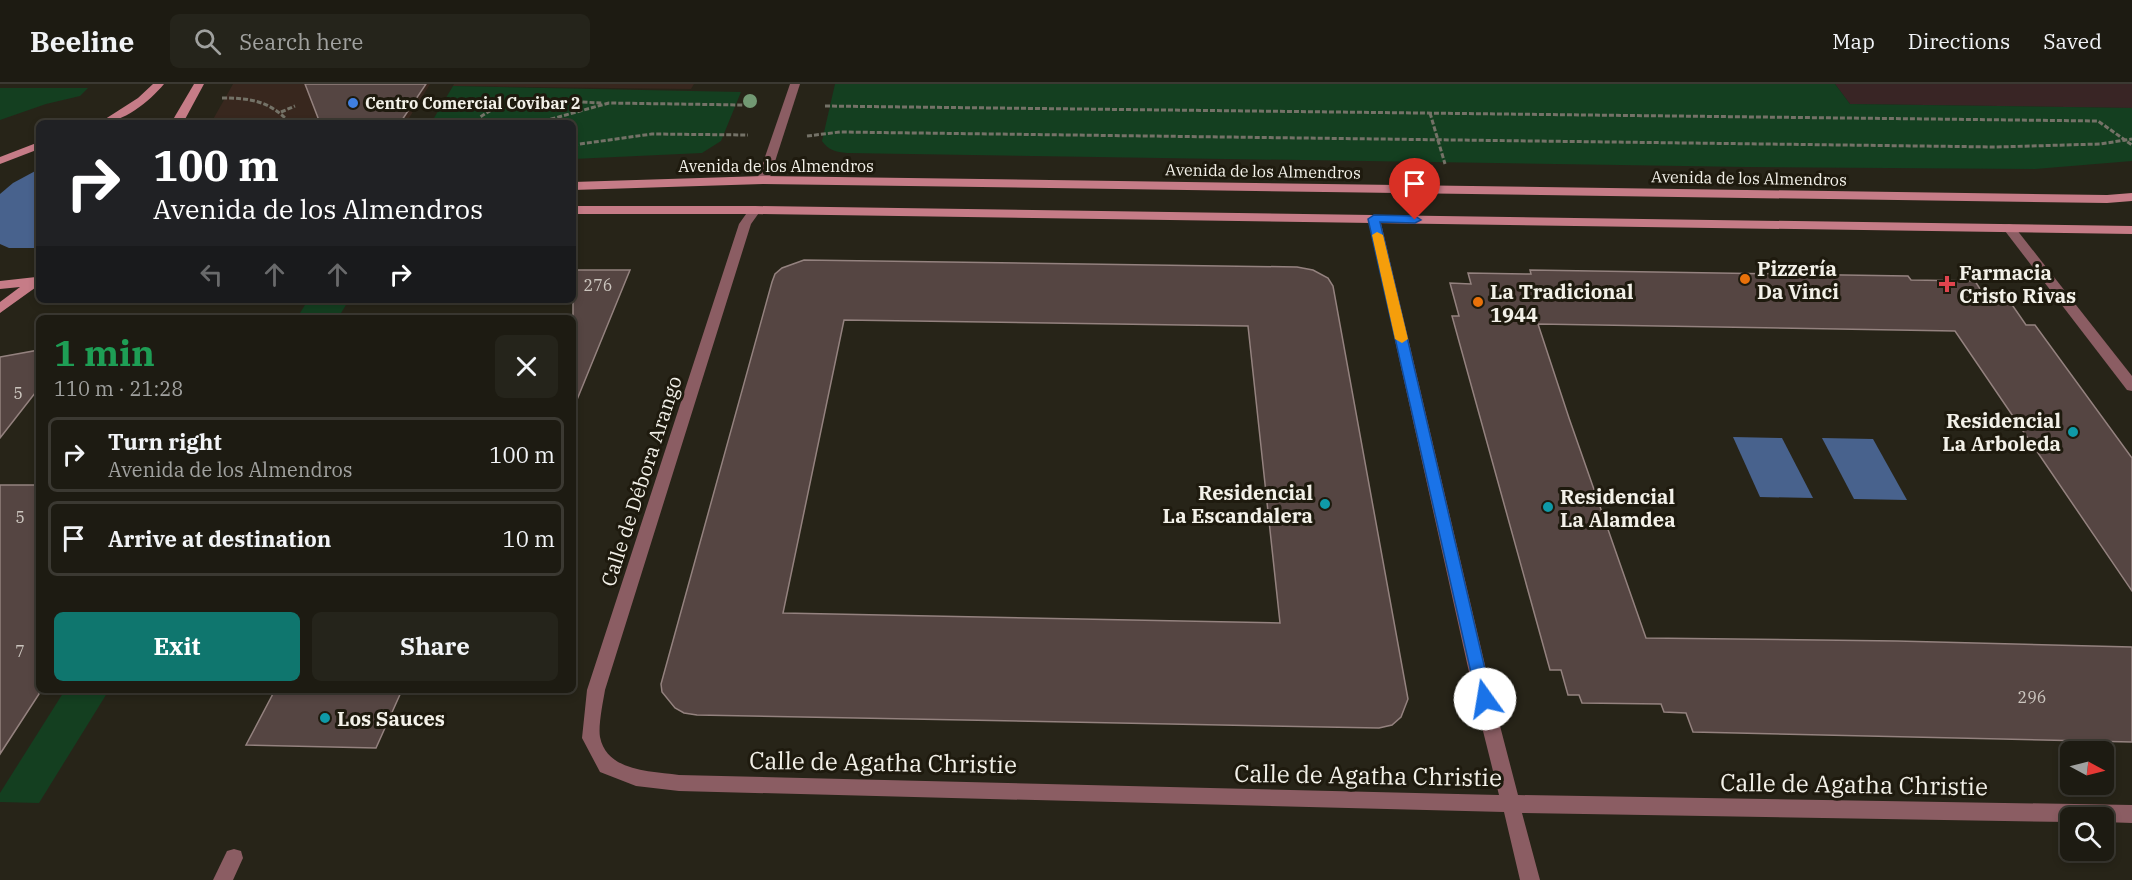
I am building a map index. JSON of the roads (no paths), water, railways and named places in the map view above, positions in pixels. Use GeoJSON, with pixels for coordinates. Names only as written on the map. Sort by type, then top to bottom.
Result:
{"type":"FeatureCollection","features":[{"type":"Feature","properties":{"kind":"street"},"geometry":{"type":"LineString","coordinates":[[110,120],[142,100],[159,84]]}},
{"type":"Feature","properties":{"kind":"street"},"geometry":{"type":"LineString","coordinates":[[179,120],[200,84]]}},
{"type":"Feature","properties":{"kind":"street"},"geometry":{"type":"LineString","coordinates":[[763,180],[795,84]]}},
{"type":"Feature","properties":{"kind":"street"},"geometry":{"type":"LineString","coordinates":[[0,161],[36,146]]}},
{"type":"Feature","properties":{"kind":"street","name":"Avenida de los Almendros"},"geometry":{"type":"LineString","coordinates":[[576,186],[763,180],[1988,198],[2108,199],[2132,197]]}},
{"type":"Feature","properties":{"kind":"street"},"geometry":{"type":"LineString","coordinates":[[576,210],[755,210],[2132,230]]}},
{"type":"Feature","properties":{"kind":"street","name":"Calle de Débora Arango"},"geometry":{"type":"LineString","coordinates":[[606,766],[591,738],[596,690],[745,224],[755,210]]}},
{"type":"Feature","properties":{"kind":"street"},"geometry":{"type":"LineString","coordinates":[[1374,219],[1485,699],[1530,880]]}},
{"type":"Feature","properties":{"kind":"street"},"geometry":{"type":"LineString","coordinates":[[2009,228],[2132,386]]}},
{"type":"Feature","properties":{"kind":"street"},"geometry":{"type":"LineString","coordinates":[[0,285],[36,281]]}},
{"type":"Feature","properties":{"kind":"street"},"geometry":{"type":"LineString","coordinates":[[0,309],[36,282]]}},
{"type":"Feature","properties":{"kind":"street","name":"Calle de Agatha Christie"},"geometry":{"type":"LineString","coordinates":[[606,766],[636,778],[679,783],[1512,804],[2132,814]]}},
{"type":"Feature","properties":{"kind":"street"},"geometry":{"type":"LineString","coordinates":[[223,880],[234,858]]}},
{"type":"Feature","properties":{"kind":"water"},"geometry":{"type":"Polygon","coordinates":[[[36,171],[36,248],[9,248],[0,244],[0,194],[13,183],[36,171]]]}},
{"type":"Feature","properties":{"kind":"water"},"geometry":{"type":"Polygon","coordinates":[[[1733,437],[1782,438],[1813,498],[1760,497],[1733,437]]]}},
{"type":"Feature","properties":{"kind":"water"},"geometry":{"type":"Polygon","coordinates":[[[1822,438],[1873,439],[1907,500],[1854,499],[1822,438]]]}},
{"type":"Feature","properties":{"kind":"place","name":"Centro Comercial Covibar 2"},"geometry":{"type":"Point","coordinates":[353,103]}},
{"type":"Feature","properties":{"kind":"place","name":"Pizzería Da Vinci"},"geometry":{"type":"Point","coordinates":[1745,279]}},
{"type":"Feature","properties":{"kind":"place","name":"Farmacia Cristo Rivas"},"geometry":{"type":"Point","coordinates":[1947,284]}},
{"type":"Feature","properties":{"kind":"place","name":"La Tradicional 1944"},"geometry":{"type":"Point","coordinates":[1478,302]}},
{"type":"Feature","properties":{"kind":"place","name":"Residencial La Arboleda"},"geometry":{"type":"Point","coordinates":[2073,432]}},
{"type":"Feature","properties":{"kind":"place","name":"Residencial La Escandalera"},"geometry":{"type":"Point","coordinates":[1325,504]}},
{"type":"Feature","properties":{"kind":"place","name":"Residencial La Alamdea"},"geometry":{"type":"Point","coordinates":[1548,507]}},
{"type":"Feature","properties":{"kind":"place","name":"Los Sauces"},"geometry":{"type":"Point","coordinates":[325,718]}}]}
